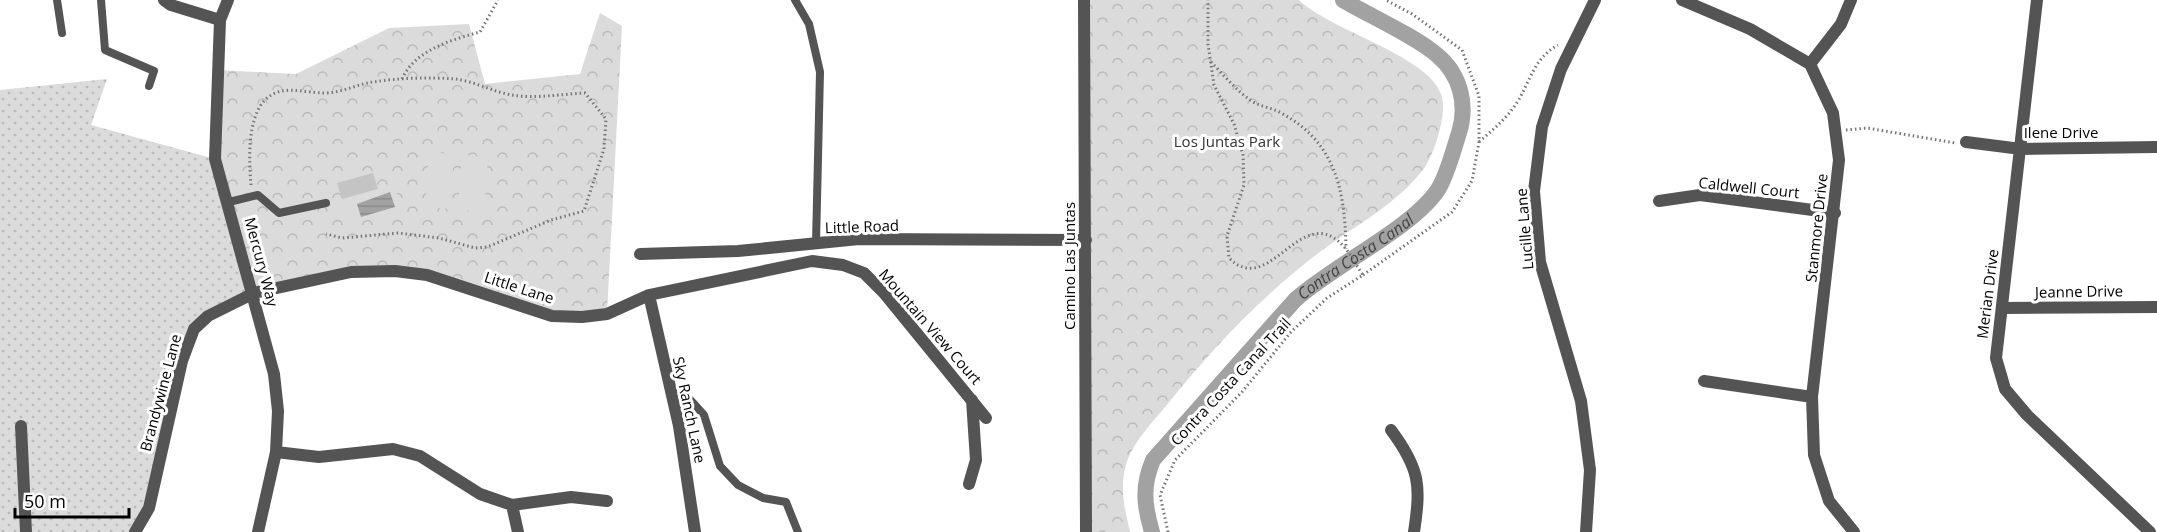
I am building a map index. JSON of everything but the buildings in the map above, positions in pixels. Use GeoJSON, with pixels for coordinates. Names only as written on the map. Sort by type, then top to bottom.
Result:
{"type":"FeatureCollection","features":[{"type":"Feature","properties":{"kind":"street"},"geometry":{"type":"LineString","coordinates":[[165,0],[171,6],[219,20]]}},
{"type":"Feature","properties":{"kind":"street","name":"Mercury Way"},"geometry":{"type":"LineString","coordinates":[[228,0],[219,20],[215,159],[254,293],[274,374],[279,411],[276,452],[258,532]]}},
{"type":"Feature","properties":{"kind":"street","name":"Camino Las Juntas"},"geometry":{"type":"LineString","coordinates":[[1084,0],[1086,532]]}},
{"type":"Feature","properties":{"kind":"street","name":"Lucille Lane"},"geometry":{"type":"LineString","coordinates":[[1586,532],[1590,470],[1581,401],[1540,262],[1534,191],[1542,127],[1561,69],[1595,0]]}},
{"type":"Feature","properties":{"kind":"street"},"geometry":{"type":"LineString","coordinates":[[1682,0],[1750,29],[1810,64],[1841,24],[1851,0]]}},
{"type":"Feature","properties":{"kind":"street","name":"Merian Drive"},"geometry":{"type":"LineString","coordinates":[[2037,0],[1996,357],[2005,389],[2027,415],[2150,532]]}},
{"type":"Feature","properties":{"kind":"street","name":"Stanmore Drive"},"geometry":{"type":"LineString","coordinates":[[1810,64],[1833,113],[1839,160],[1835,213],[1812,397],[1814,455],[1829,501],[1854,532]]}},
{"type":"Feature","properties":{"kind":"street","name":"Ilene Drive"},"geometry":{"type":"LineString","coordinates":[[1966,142],[2020,149],[2157,147]]}},
{"type":"Feature","properties":{"kind":"street","name":"Caldwell Court"},"geometry":{"type":"LineString","coordinates":[[1659,201],[1700,195],[1835,213]]}},
{"type":"Feature","properties":{"kind":"street","name":"Little Road"},"geometry":{"type":"LineString","coordinates":[[640,254],[738,251],[859,239],[1086,240]]}},
{"type":"Feature","properties":{"kind":"street","name":"Little Lane"},"geometry":{"type":"LineString","coordinates":[[254,293],[351,272],[395,271],[435,277],[552,316],[607,314],[649,295],[812,261],[843,265]]}},
{"type":"Feature","properties":{"kind":"street","name":"Mountain View Court"},"geometry":{"type":"LineString","coordinates":[[843,265],[864,273],[884,293],[986,418]]}},
{"type":"Feature","properties":{"kind":"street","name":"Brandywine Lane"},"geometry":{"type":"LineString","coordinates":[[135,532],[149,508],[182,361],[194,329],[208,316],[254,293]]}},
{"type":"Feature","properties":{"kind":"street","name":"Sky Ranch Lane"},"geometry":{"type":"LineString","coordinates":[[649,295],[683,449],[695,532]]}},
{"type":"Feature","properties":{"kind":"street","name":"Jeanne Drive"},"geometry":{"type":"LineString","coordinates":[[2002,308],[2157,307]]}},
{"type":"Feature","properties":{"kind":"street"},"geometry":{"type":"LineString","coordinates":[[1704,381],[1812,397]]}},
{"type":"Feature","properties":{"kind":"street"},"geometry":{"type":"LineString","coordinates":[[969,484],[976,460],[972,399]]}},
{"type":"Feature","properties":{"kind":"street"},"geometry":{"type":"LineString","coordinates":[[21,426],[26,532]]}},
{"type":"Feature","properties":{"kind":"street"},"geometry":{"type":"LineString","coordinates":[[1391,430],[1409,455],[1418,480],[1414,532]]}},
{"type":"Feature","properties":{"kind":"street"},"geometry":{"type":"LineString","coordinates":[[276,452],[319,457],[393,449],[420,456],[480,494],[512,505],[571,497],[607,501]]}},
{"type":"Feature","properties":{"kind":"street"},"geometry":{"type":"LineString","coordinates":[[512,505],[518,532]]}},
{"type":"Feature","properties":{"kind":"lane"},"geometry":{"type":"LineString","coordinates":[[57,0],[62,33]]}},
{"type":"Feature","properties":{"kind":"lane"},"geometry":{"type":"LineString","coordinates":[[101,0],[105,50],[154,71],[149,86]]}},
{"type":"Feature","properties":{"kind":"lane"},"geometry":{"type":"LineString","coordinates":[[795,0],[809,24],[820,72],[816,243]]}},
{"type":"Feature","properties":{"kind":"lane"},"geometry":{"type":"LineString","coordinates":[[229,202],[258,195],[279,213],[327,203]]}},
{"type":"Feature","properties":{"kind":"lane"},"geometry":{"type":"LineString","coordinates":[[671,398],[685,394],[704,415],[720,466],[738,485],[763,498],[786,502],[798,532]]}},
{"type":"Feature","properties":{"kind":"path"},"geometry":{"type":"LineString","coordinates":[[402,79],[409,64],[452,40],[480,32],[498,0]]}},
{"type":"Feature","properties":{"kind":"path"},"geometry":{"type":"LineString","coordinates":[[1208,0],[1210,61],[1214,85],[1234,124],[1243,155],[1244,185],[1227,236],[1229,258],[1240,267],[1257,268],[1307,236],[1317,234],[1333,237],[1347,250],[1363,275]]}},
{"type":"Feature","properties":{"kind":"path","name":"Contra Costa Canal Trail"},"geometry":{"type":"LineString","coordinates":[[1168,532],[1160,495],[1175,460],[1242,392],[1291,332],[1327,298],[1452,212],[1472,181],[1479,142],[1479,96],[1462,50],[1413,14],[1386,0]]}},
{"type":"Feature","properties":{"kind":"path"},"geometry":{"type":"LineString","coordinates":[[1479,142],[1519,100],[1531,71],[1538,63],[1553,47],[1579,33]]}},
{"type":"Feature","properties":{"kind":"path"},"geometry":{"type":"LineString","coordinates":[[1210,61],[1254,103],[1280,112],[1307,130],[1326,150],[1342,198],[1347,250]]}},
{"type":"Feature","properties":{"kind":"path"},"geometry":{"type":"LineString","coordinates":[[252,197],[249,153],[252,129],[262,103],[273,93],[290,90],[325,93],[347,90],[371,82],[402,79],[457,79],[489,91],[515,96],[585,93],[606,119],[604,149],[584,211],[551,220],[487,247],[475,248],[439,238],[398,233],[342,238],[326,234]]}},
{"type":"Feature","properties":{"kind":"path"},"geometry":{"type":"LineString","coordinates":[[1836,133],[1856,127],[1947,143],[1966,142]]}},
{"type":"Feature","properties":{"kind":"green space","name":"Los Juntas Park"},"geometry":{"type":"Polygon","coordinates":[[[1084,0],[1299,0],[1333,22],[1417,67],[1432,80],[1443,102],[1442,121],[1433,152],[1414,181],[1401,194],[1292,274],[1253,309],[1217,346],[1143,434],[1129,457],[1124,474],[1123,499],[1130,532],[1086,532],[1084,0]]]}},
{"type":"Feature","properties":{"kind":"green space"},"geometry":{"type":"Polygon","coordinates":[[[600,13],[622,26],[607,314],[552,316],[395,271],[254,293],[215,159],[216,70],[296,74],[389,28],[469,24],[485,84],[580,74],[600,13]]]}},
{"type":"Feature","properties":{"kind":"green space"},"geometry":{"type":"Polygon","coordinates":[[[107,79],[91,125],[215,159],[254,293],[194,329],[149,508],[135,532],[0,532],[0,90],[107,79]]]}},
{"type":"Feature","properties":{"kind":"green space"},"geometry":{"type":"Polygon","coordinates":[[[429,152],[454,154],[450,209],[425,207],[429,152]]]}},
{"type":"Feature","properties":{"kind":"green space"},"geometry":{"type":"Polygon","coordinates":[[[462,155],[488,157],[484,212],[458,210],[462,155]]]}},
{"type":"Feature","properties":{"kind":"green space"},"geometry":{"type":"Polygon","coordinates":[[[394,184],[402,210],[350,225],[342,199],[394,184]]]}},
{"type":"Feature","properties":{"kind":"shaded area"},"geometry":{"type":"Polygon","coordinates":[[[390,192],[395,207],[361,217],[357,204],[390,192]]]}},
{"type":"Feature","properties":{"kind":"waterway","name":"Contra Costa Canal"},"geometry":{"type":"LineString","coordinates":[[1152,532],[1145,496],[1147,478],[1153,460],[1295,300],[1412,217],[1439,188],[1448,168],[1462,122],[1463,111],[1460,90],[1451,71],[1428,48],[1343,0]]}}]}
